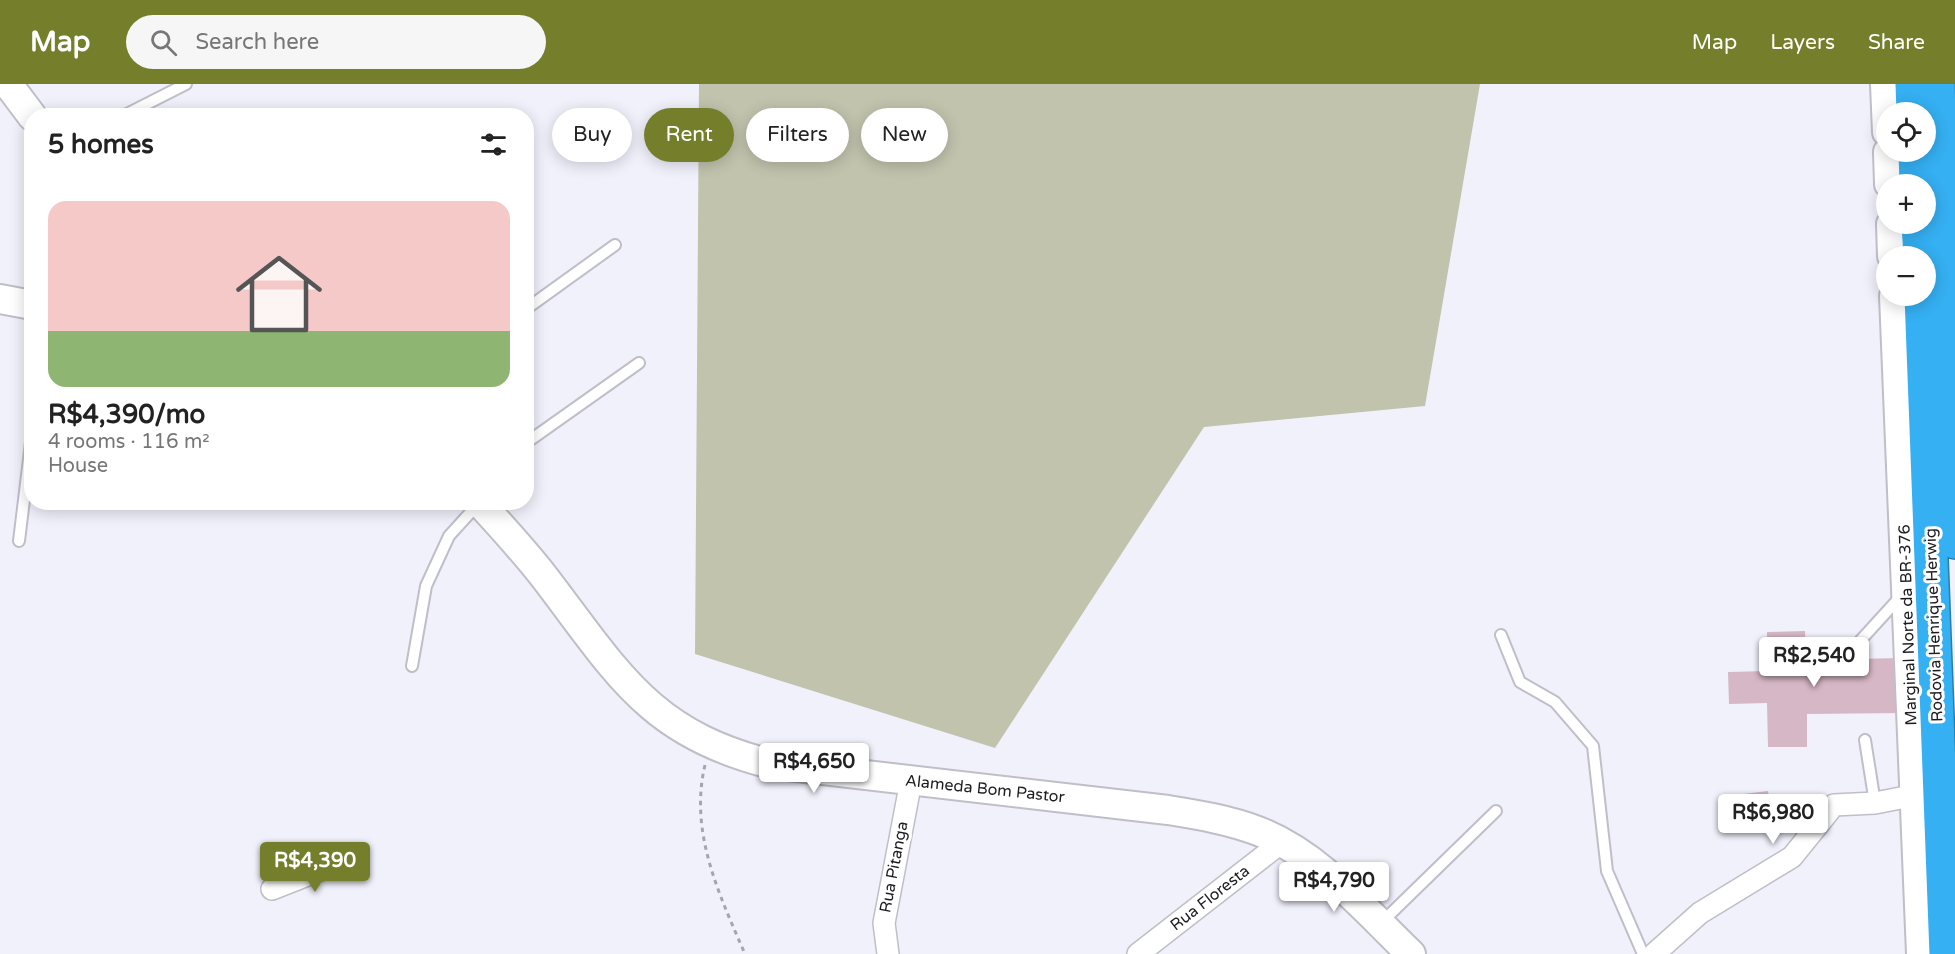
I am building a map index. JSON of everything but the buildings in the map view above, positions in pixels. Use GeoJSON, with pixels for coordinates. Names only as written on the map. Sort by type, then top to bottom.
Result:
{"type":"FeatureCollection","features":[{"type":"Feature","properties":{"kind":"highway"},"geometry":{"type":"LineString","coordinates":[[1912,84],[1913,102]]}},
{"type":"Feature","properties":{"kind":"highway","name":"Rodovia Henrique Herwig"},"geometry":{"type":"LineString","coordinates":[[1938,84],[1946,954]]}},
{"type":"Feature","properties":{"kind":"highway","name":"Rodovia Henrique Herwig"},"geometry":{"type":"LineString","coordinates":[[1922,306],[1944,552]]}},
{"type":"Feature","properties":{"kind":"main road"},"geometry":{"type":"LineString","coordinates":[[8,84],[26,108]]}},
{"type":"Feature","properties":{"kind":"main road"},"geometry":{"type":"LineString","coordinates":[[1885,84],[1886,102]]}},
{"type":"Feature","properties":{"kind":"main road"},"geometry":{"type":"LineString","coordinates":[[0,299],[24,304]]}},
{"type":"Feature","properties":{"kind":"main road","name":"Marginal Norte da BR-376"},"geometry":{"type":"LineString","coordinates":[[1894,306],[1922,954]]}},
{"type":"Feature","properties":{"kind":"main road","name":"Alameda Bom Pastor"},"geometry":{"type":"LineString","coordinates":[[486,510],[533,562],[620,677],[665,718],[710,746],[771,764],[1187,813],[1233,823],[1282,842],[1328,875],[1411,954]]}},
{"type":"Feature","properties":{"kind":"street","name":"Rua Pitanga"},"geometry":{"type":"LineString","coordinates":[[888,954],[884,923],[911,781]]}},
{"type":"Feature","properties":{"kind":"street"},"geometry":{"type":"LineString","coordinates":[[1654,954],[1700,913],[1792,857],[1834,805],[1875,803],[1916,795]]}},
{"type":"Feature","properties":{"kind":"street","name":"Rua Floresta"},"geometry":{"type":"LineString","coordinates":[[1138,954],[1282,842]]}},
{"type":"Feature","properties":{"kind":"street"},"geometry":{"type":"LineString","coordinates":[[272,889],[343,861]]}},
{"type":"Feature","properties":{"kind":"lane"},"geometry":{"type":"LineString","coordinates":[[139,108],[186,84]]}},
{"type":"Feature","properties":{"kind":"lane"},"geometry":{"type":"LineString","coordinates":[[534,303],[615,245]]}},
{"type":"Feature","properties":{"kind":"lane"},"geometry":{"type":"LineString","coordinates":[[534,437],[639,363]]}},
{"type":"Feature","properties":{"kind":"lane"},"geometry":{"type":"LineString","coordinates":[[19,541],[24,500]]}},
{"type":"Feature","properties":{"kind":"lane"},"geometry":{"type":"LineString","coordinates":[[412,666],[426,586],[449,536],[472,510]]}},
{"type":"Feature","properties":{"kind":"lane"},"geometry":{"type":"LineString","coordinates":[[1860,641],[1944,552]]}},
{"type":"Feature","properties":{"kind":"lane"},"geometry":{"type":"LineString","coordinates":[[1501,634],[1520,682],[1555,702],[1593,746],[1607,871],[1643,954]]}},
{"type":"Feature","properties":{"kind":"lane"},"geometry":{"type":"LineString","coordinates":[[1865,740],[1875,803]]}},
{"type":"Feature","properties":{"kind":"lane"},"geometry":{"type":"LineString","coordinates":[[1380,924],[1496,811]]}},
{"type":"Feature","properties":{"kind":"path"},"geometry":{"type":"LineString","coordinates":[[710,746],[701,793],[704,840],[711,870],[745,954]]}},
{"type":"Feature","properties":{"kind":"green space"},"geometry":{"type":"Polygon","coordinates":[[[699,84],[1480,84],[1425,406],[1204,427],[995,748],[695,654],[698,162],[734,162],[734,108],[699,108],[699,84]]]}}]}
